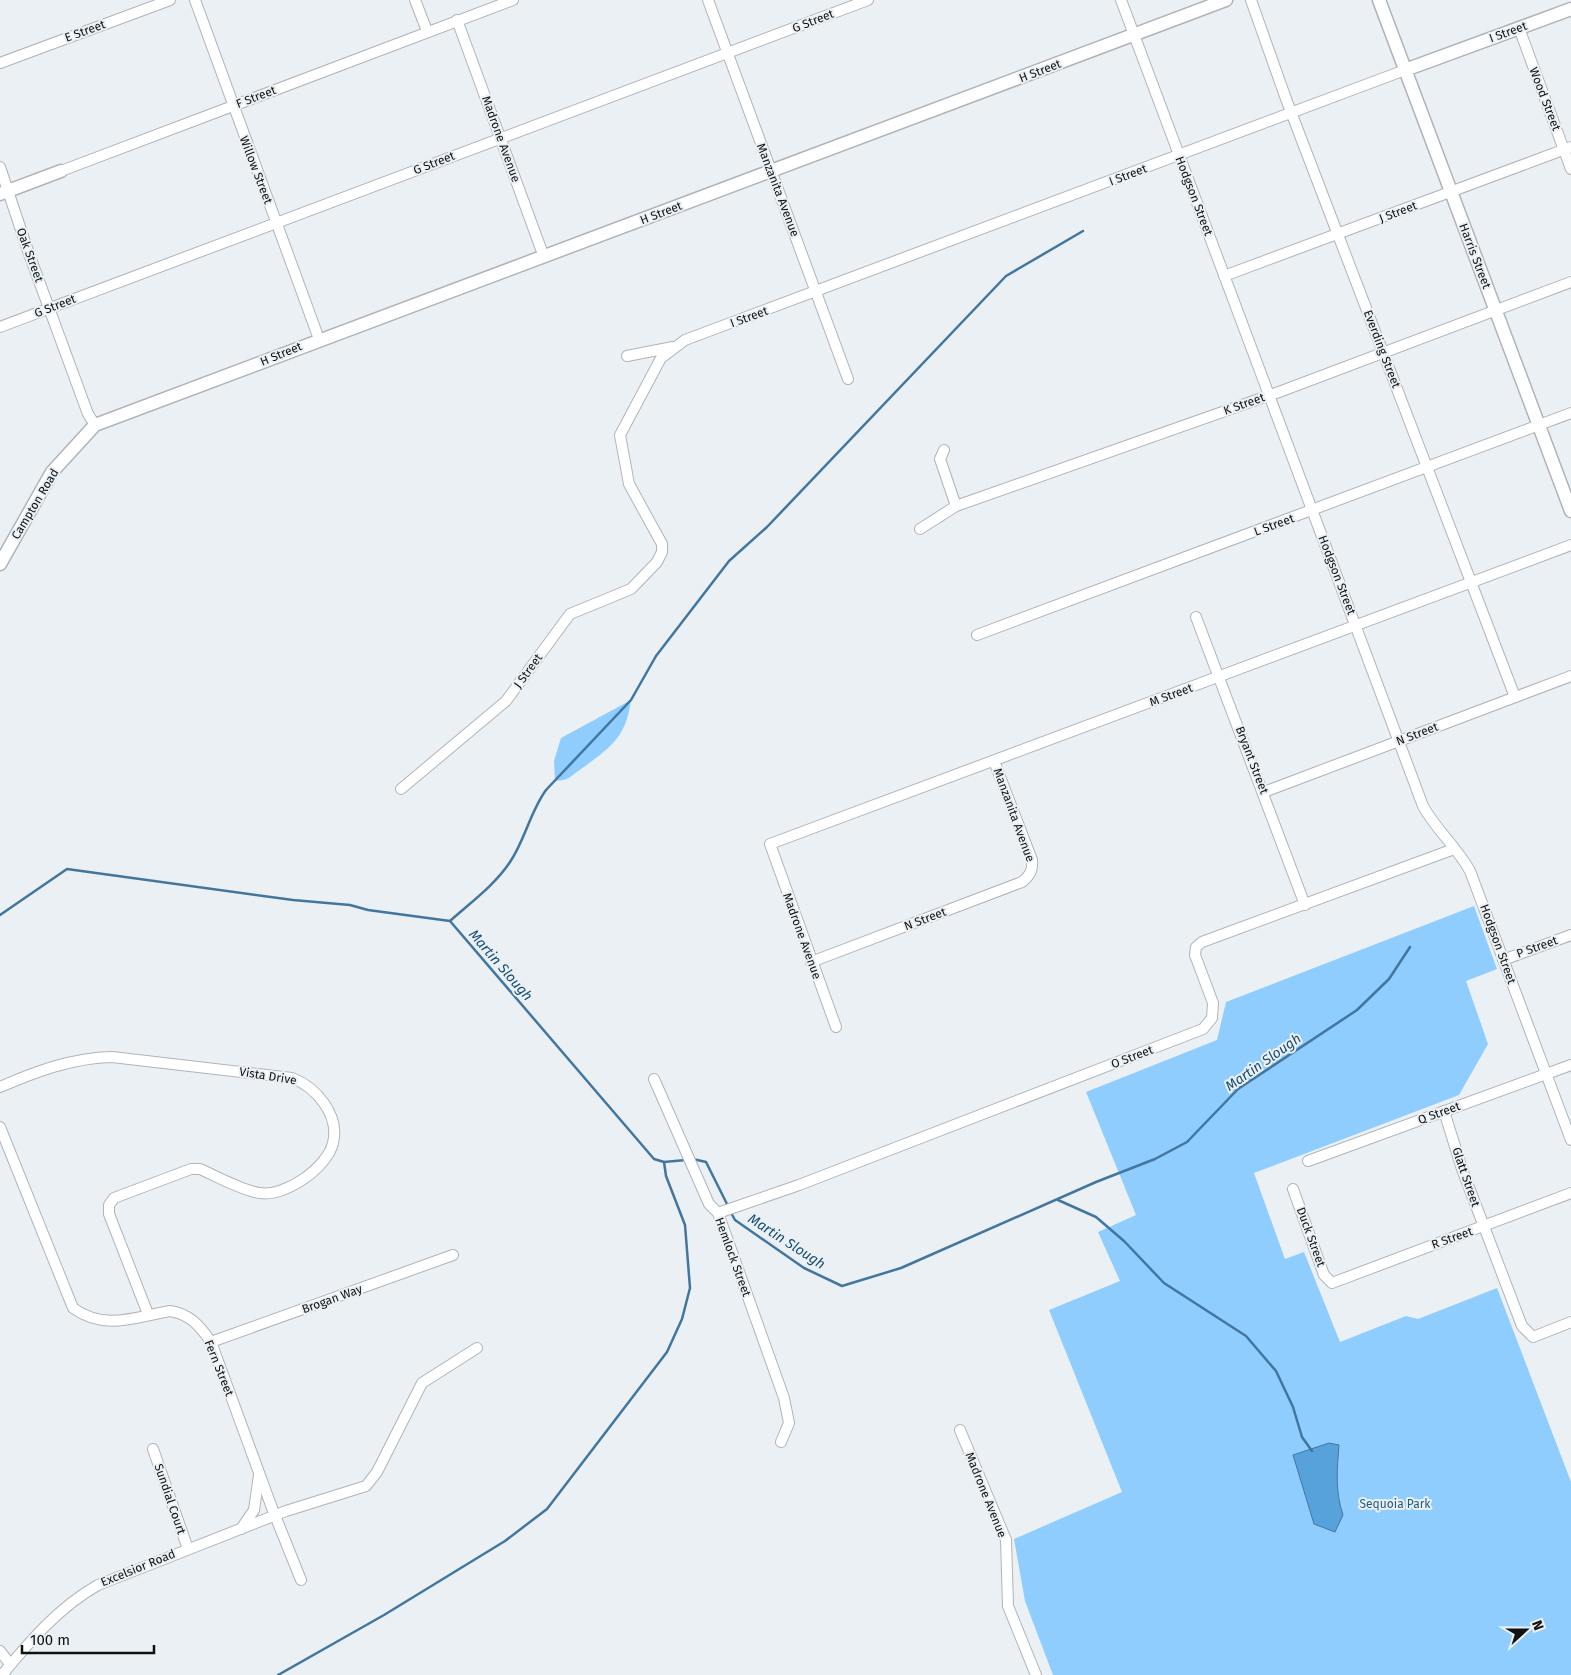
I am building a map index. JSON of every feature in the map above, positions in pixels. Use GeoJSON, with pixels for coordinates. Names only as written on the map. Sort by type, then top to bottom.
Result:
{"type":"FeatureCollection","features":[{"type":"Feature","properties":{"kind":"main road","name":"H Street"},"geometry":{"type":"LineString","coordinates":[[95,425],[319,339],[544,257],[1226,0]]}},
{"type":"Feature","properties":{"kind":"main road","name":"Harris Street"},"geometry":{"type":"LineString","coordinates":[[1379,0],[1571,511]]}},
{"type":"Feature","properties":{"kind":"main road","name":"I Street"},"geometry":{"type":"LineString","coordinates":[[1405,70],[1571,8]]}},
{"type":"Feature","properties":{"kind":"main road"},"geometry":{"type":"LineString","coordinates":[[1396,44],[1408,60],[1414,61],[1436,55],[1444,56]]}},
{"type":"Feature","properties":{"kind":"main road","name":"F Street"},"geometry":{"type":"LineString","coordinates":[[4,193],[61,171]]}},
{"type":"Feature","properties":{"kind":"main road","name":"Campton Road"},"geometry":{"type":"LineString","coordinates":[[0,564],[52,472],[95,425]]}},
{"type":"Feature","properties":{"kind":"street","name":"E Street"},"geometry":{"type":"LineString","coordinates":[[0,63],[170,0]]}},
{"type":"Feature","properties":{"kind":"street","name":"Willow Street"},"geometry":{"type":"LineString","coordinates":[[195,0],[232,106],[319,339]]}},
{"type":"Feature","properties":{"kind":"street"},"geometry":{"type":"LineString","coordinates":[[415,0],[427,32]]}},
{"type":"Feature","properties":{"kind":"street","name":"F Street"},"geometry":{"type":"LineString","coordinates":[[61,171],[513,0]]}},
{"type":"Feature","properties":{"kind":"street","name":"Manzanita Avenue"},"geometry":{"type":"LineString","coordinates":[[708,0],[848,379]]}},
{"type":"Feature","properties":{"kind":"street","name":"G Street"},"geometry":{"type":"LineString","coordinates":[[0,327],[868,0]]}},
{"type":"Feature","properties":{"kind":"street","name":"Hodgson Street"},"geometry":{"type":"LineString","coordinates":[[1121,0],[1423,806],[1432,823],[1470,871],[1571,1140]]}},
{"type":"Feature","properties":{"kind":"street","name":"Everding Street"},"geometry":{"type":"LineString","coordinates":[[1251,0],[1291,113],[1514,697]]}},
{"type":"Feature","properties":{"kind":"street","name":"Madrone Avenue"},"geometry":{"type":"LineString","coordinates":[[457,20],[544,257]]}},
{"type":"Feature","properties":{"kind":"street","name":"Wood Street"},"geometry":{"type":"LineString","coordinates":[[1519,28],[1567,148],[1571,169]]}},
{"type":"Feature","properties":{"kind":"street","name":"I Street"},"geometry":{"type":"LineString","coordinates":[[674,347],[685,340],[1405,70]]}},
{"type":"Feature","properties":{"kind":"street","name":"J Street"},"geometry":{"type":"LineString","coordinates":[[1224,276],[1567,148]]}},
{"type":"Feature","properties":{"kind":"street","name":"Oak Street"},"geometry":{"type":"LineString","coordinates":[[0,167],[4,193],[88,414],[95,425]]}},
{"type":"Feature","properties":{"kind":"street","name":"K Street"},"geometry":{"type":"LineString","coordinates":[[920,529],[956,506],[1270,395],[1571,282]]}},
{"type":"Feature","properties":{"kind":"street"},"geometry":{"type":"LineString","coordinates":[[627,356],[674,347]]}},
{"type":"Feature","properties":{"kind":"street","name":"J Street"},"geometry":{"type":"LineString","coordinates":[[401,789],[506,702],[570,614],[631,589],[657,562],[662,552],[662,544],[629,484],[620,435],[661,358],[674,347]]}},
{"type":"Feature","properties":{"kind":"street","name":"L Street"},"geometry":{"type":"LineString","coordinates":[[977,635],[1571,413]]}},
{"type":"Feature","properties":{"kind":"street"},"geometry":{"type":"LineString","coordinates":[[944,450],[940,459],[956,506]]}},
{"type":"Feature","properties":{"kind":"street","name":"M Street"},"geometry":{"type":"LineString","coordinates":[[770,844],[1571,545]]}},
{"type":"Feature","properties":{"kind":"street","name":"Bryant Street"},"geometry":{"type":"LineString","coordinates":[[1196,617],[1264,792],[1305,905]]}},
{"type":"Feature","properties":{"kind":"street","name":"N Street"},"geometry":{"type":"LineString","coordinates":[[1264,792],[1571,676]]}},
{"type":"Feature","properties":{"kind":"street","name":"Manzanita Avenue"},"geometry":{"type":"LineString","coordinates":[[994,761],[1033,869]]}},
{"type":"Feature","properties":{"kind":"street","name":"Madrone Avenue"},"geometry":{"type":"LineString","coordinates":[[770,844],[836,1027]]}},
{"type":"Feature","properties":{"kind":"street","name":"O Street"},"geometry":{"type":"LineString","coordinates":[[718,1213],[799,1185],[1204,1029],[1212,1018],[1212,1004],[1195,955],[1196,947],[1202,942],[1454,849]]}},
{"type":"Feature","properties":{"kind":"street","name":"N Street"},"geometry":{"type":"LineString","coordinates":[[811,962],[1022,882],[1033,869]]}},
{"type":"Feature","properties":{"kind":"street","name":"P Street"},"geometry":{"type":"LineString","coordinates":[[1503,960],[1571,935]]}},
{"type":"Feature","properties":{"kind":"street","name":"Vista Drive"},"geometry":{"type":"LineString","coordinates":[[0,1087],[56,1065],[87,1058],[112,1057],[292,1078],[310,1086],[326,1107],[334,1128],[333,1144],[329,1154],[294,1187],[277,1193],[259,1193],[200,1169],[191,1169],[114,1198],[109,1205],[110,1214],[148,1314]]}},
{"type":"Feature","properties":{"kind":"street","name":"Q Street"},"geometry":{"type":"LineString","coordinates":[[1308,1161],[1571,1064]]}},
{"type":"Feature","properties":{"kind":"street","name":"Hemlock Street"},"geometry":{"type":"LineString","coordinates":[[654,1079],[709,1204],[718,1213],[784,1398],[789,1423],[781,1442]]}},
{"type":"Feature","properties":{"kind":"street","name":"Glatt Street"},"geometry":{"type":"LineString","coordinates":[[1444,1111],[1483,1227],[1522,1326],[1533,1337],[1571,1322]]}},
{"type":"Feature","properties":{"kind":"street","name":"Fern Street"},"geometry":{"type":"LineString","coordinates":[[0,1127],[73,1308],[86,1318],[104,1322],[170,1311],[180,1312],[197,1324],[211,1342],[301,1580]]}},
{"type":"Feature","properties":{"kind":"street","name":"Duck Street"},"geometry":{"type":"LineString","coordinates":[[1293,1190],[1324,1275],[1332,1283]]}},
{"type":"Feature","properties":{"kind":"street","name":"R Street"},"geometry":{"type":"LineString","coordinates":[[1332,1283],[1571,1193]]}},
{"type":"Feature","properties":{"kind":"street","name":"Brogan Way"},"geometry":{"type":"LineString","coordinates":[[211,1342],[453,1255]]}},
{"type":"Feature","properties":{"kind":"street","name":"Excelsior Road"},"geometry":{"type":"LineString","coordinates":[[2,1675],[53,1617],[86,1591],[109,1579],[240,1529],[366,1486],[372,1481],[422,1383],[477,1348]]}},
{"type":"Feature","properties":{"kind":"street","name":"Madrone Avenue"},"geometry":{"type":"LineString","coordinates":[[960,1430],[1006,1540],[1008,1606],[1036,1675]]}},
{"type":"Feature","properties":{"kind":"street","name":"Sundial Court"},"geometry":{"type":"LineString","coordinates":[[153,1449],[188,1548]]}},
{"type":"Feature","properties":{"kind":"street"},"geometry":{"type":"LineString","coordinates":[[240,1529],[254,1510],[259,1472]]}},
{"type":"Feature","properties":{"kind":"street"},"geometry":{"type":"LineString","coordinates":[[0,1651],[10,1664]]}},
{"type":"Feature","properties":{"kind":"green space"},"geometry":{"type":"Polygon","coordinates":[[[631,700],[625,724],[615,741],[600,755],[569,778],[555,781],[554,761],[561,738],[631,700]]]}},
{"type":"Feature","properties":{"kind":"green space","name":"Sequoia Park"},"geometry":{"type":"Polygon","coordinates":[[[1474,906],[1497,969],[1466,981],[1488,1044],[1459,1095],[1254,1173],[1285,1259],[1304,1252],[1340,1342],[1406,1316],[1418,1319],[1497,1288],[1571,1482],[1571,1675],[1053,1675],[1025,1601],[1014,1539],[1122,1492],[1049,1310],[1120,1281],[1098,1232],[1136,1215],[1086,1092],[1217,1040],[1226,1002],[1474,906]]]}},
{"type":"Feature","properties":{"kind":"shaded area"},"geometry":{"type":"Polygon","coordinates":[[[1329,1443],[1339,1445],[1337,1472],[1340,1506],[1343,1515],[1335,1532],[1314,1524],[1293,1455],[1329,1443]]]}},
{"type":"Feature","properties":{"kind":"waterway"},"geometry":{"type":"LineString","coordinates":[[450,921],[482,893],[504,870],[520,845],[536,807],[546,790],[631,700],[656,656],[729,561],[767,527],[1006,276],[1083,231]]}},
{"type":"Feature","properties":{"kind":"waterway","name":"Martin Slough"},"geometry":{"type":"LineString","coordinates":[[0,915],[67,869],[293,900],[350,905],[368,910],[450,921],[654,1159],[664,1162],[686,1160]]}},
{"type":"Feature","properties":{"kind":"waterway","name":"Martin Slough"},"geometry":{"type":"LineString","coordinates":[[730,1211],[735,1220],[804,1268],[842,1286],[901,1268],[1096,1182],[1155,1159],[1187,1142],[1238,1089],[1357,1010],[1389,979],[1410,947]]}},
{"type":"Feature","properties":{"kind":"waterway","name":"Martin Slough"},"geometry":{"type":"LineString","coordinates":[[693,1159],[706,1162],[728,1206]]}},
{"type":"Feature","properties":{"kind":"waterway"},"geometry":{"type":"LineString","coordinates":[[278,1675],[384,1615],[505,1541],[547,1509],[667,1352],[682,1319],[690,1288],[685,1225],[666,1176],[664,1162]]}},
{"type":"Feature","properties":{"kind":"waterway"},"geometry":{"type":"LineString","coordinates":[[1058,1200],[1096,1217],[1124,1241],[1164,1283],[1246,1336],[1276,1371],[1293,1407],[1302,1437],[1312,1451]]}}]}
